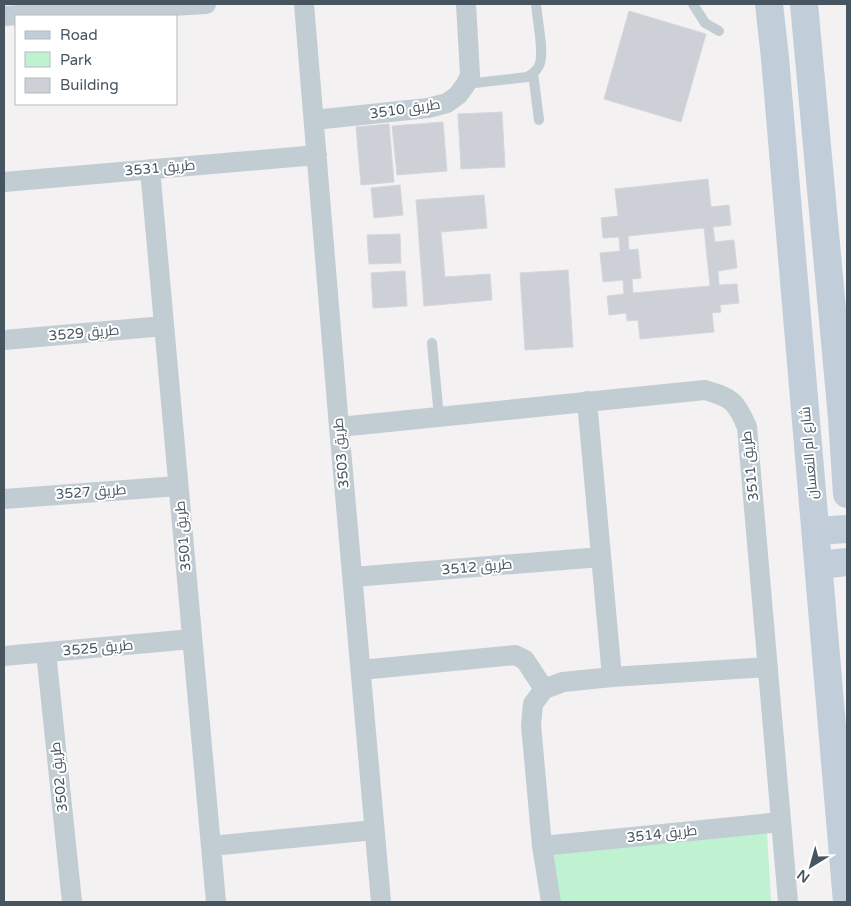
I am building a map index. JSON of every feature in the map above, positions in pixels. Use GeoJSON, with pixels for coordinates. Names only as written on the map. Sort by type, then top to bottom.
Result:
{"type":"FeatureCollection","features":[{"type":"Feature","properties":{"kind":"main road","name":"شارع ام النعسان"},"geometry":{"type":"LineString","coordinates":[[769,4],[847,902]]}},
{"type":"Feature","properties":{"kind":"main road"},"geometry":{"type":"LineString","coordinates":[[804,4],[845,423],[847,494]]}},
{"type":"Feature","properties":{"kind":"main road"},"geometry":{"type":"LineString","coordinates":[[816,531],[847,529]]}},
{"type":"Feature","properties":{"kind":"main road"},"geometry":{"type":"LineString","coordinates":[[819,565],[847,562]]}},
{"type":"Feature","properties":{"kind":"street"},"geometry":{"type":"LineString","coordinates":[[17,15],[133,6],[206,4]]}},
{"type":"Feature","properties":{"kind":"street","name":"طريق 3503"},"geometry":{"type":"LineString","coordinates":[[304,4],[381,902]]}},
{"type":"Feature","properties":{"kind":"street"},"geometry":{"type":"LineString","coordinates":[[466,84],[470,75],[467,4]]}},
{"type":"Feature","properties":{"kind":"street","name":"طريق 3510"},"geometry":{"type":"LineString","coordinates":[[314,120],[428,108],[447,103],[458,95],[466,84]]}},
{"type":"Feature","properties":{"kind":"street","name":"طريق 3531"},"geometry":{"type":"LineString","coordinates":[[4,182],[316,154]]}},
{"type":"Feature","properties":{"kind":"street","name":"طريق 3501"},"geometry":{"type":"LineString","coordinates":[[150,169],[216,902]]}},
{"type":"Feature","properties":{"kind":"street","name":"طريق 3529"},"geometry":{"type":"LineString","coordinates":[[4,340],[164,326]]}},
{"type":"Feature","properties":{"kind":"street","name":"طريق 3511"},"geometry":{"type":"LineString","coordinates":[[339,427],[705,390],[726,396],[740,409],[747,427],[788,902]]}},
{"type":"Feature","properties":{"kind":"street"},"geometry":{"type":"LineString","coordinates":[[588,401],[612,677]]}},
{"type":"Feature","properties":{"kind":"street","name":"طريق 3527"},"geometry":{"type":"LineString","coordinates":[[4,499],[178,486]]}},
{"type":"Feature","properties":{"kind":"street","name":"طريق 3512"},"geometry":{"type":"LineString","coordinates":[[353,577],[602,557]]}},
{"type":"Feature","properties":{"kind":"street","name":"طريق 3525"},"geometry":{"type":"LineString","coordinates":[[4,656],[192,639]]}},
{"type":"Feature","properties":{"kind":"street","name":"طريق 3502"},"geometry":{"type":"LineString","coordinates":[[46,652],[72,902]]}},
{"type":"Feature","properties":{"kind":"street"},"geometry":{"type":"LineString","coordinates":[[361,670],[510,655],[524,660],[544,689]]}},
{"type":"Feature","properties":{"kind":"street"},"geometry":{"type":"LineString","coordinates":[[551,902],[542,846],[530,725],[533,704],[544,689],[563,682],[612,677],[768,667]]}},
{"type":"Feature","properties":{"kind":"street","name":"طريق 3514"},"geometry":{"type":"LineString","coordinates":[[542,846],[781,822]]}},
{"type":"Feature","properties":{"kind":"street"},"geometry":{"type":"LineString","coordinates":[[211,846],[374,830]]}},
{"type":"Feature","properties":{"kind":"lane"},"geometry":{"type":"LineString","coordinates":[[466,84],[527,77],[534,73],[538,68],[541,58],[536,4]]}},
{"type":"Feature","properties":{"kind":"lane"},"geometry":{"type":"LineString","coordinates":[[693,4],[705,23],[719,32]]}},
{"type":"Feature","properties":{"kind":"lane"},"geometry":{"type":"LineString","coordinates":[[534,73],[539,120]]}},
{"type":"Feature","properties":{"kind":"lane"},"geometry":{"type":"LineString","coordinates":[[432,343],[439,417]]}},
{"type":"Feature","properties":{"kind":"green space"},"geometry":{"type":"Polygon","coordinates":[[[767,832],[771,902],[554,902],[549,855],[767,832]]]}},
{"type":"Feature","properties":{"kind":"building"},"geometry":{"type":"Polygon","coordinates":[[[629,11],[706,34],[681,122],[604,99],[629,11]]]}},
{"type":"Feature","properties":{"kind":"building"},"geometry":{"type":"Polygon","coordinates":[[[502,112],[505,167],[461,169],[458,114],[502,112]]]}},
{"type":"Feature","properties":{"kind":"building"},"geometry":{"type":"Polygon","coordinates":[[[443,122],[447,171],[397,175],[392,126],[443,122]]]}},
{"type":"Feature","properties":{"kind":"building"},"geometry":{"type":"Polygon","coordinates":[[[389,124],[394,182],[361,185],[356,127],[389,124]]]}},
{"type":"Feature","properties":{"kind":"building"},"geometry":{"type":"Polygon","coordinates":[[[708,179],[711,207],[729,205],[731,225],[713,227],[715,242],[734,240],[737,268],[718,271],[719,285],[737,284],[739,303],[720,305],[721,312],[712,313],[714,332],[640,339],[638,320],[627,321],[626,313],[609,315],[607,296],[624,294],[623,280],[603,282],[600,253],[620,251],[619,237],[603,238],[601,218],[618,216],[615,189],[708,179]],[[704,228],[628,236],[629,250],[638,249],[641,278],[632,279],[633,293],[710,286],[704,228]]]}},
{"type":"Feature","properties":{"kind":"building"},"geometry":{"type":"Polygon","coordinates":[[[400,185],[403,215],[374,218],[371,188],[400,185]]]}},
{"type":"Feature","properties":{"kind":"building"},"geometry":{"type":"Polygon","coordinates":[[[484,195],[487,228],[441,232],[445,277],[490,274],[492,300],[424,306],[416,200],[484,195]]]}},
{"type":"Feature","properties":{"kind":"building"},"geometry":{"type":"Polygon","coordinates":[[[400,234],[401,263],[369,264],[367,235],[400,234]]]}},
{"type":"Feature","properties":{"kind":"building"},"geometry":{"type":"Polygon","coordinates":[[[568,270],[573,347],[525,350],[520,273],[568,270]]]}},
{"type":"Feature","properties":{"kind":"building"},"geometry":{"type":"Polygon","coordinates":[[[405,271],[407,306],[373,308],[371,273],[405,271]]]}}]}
